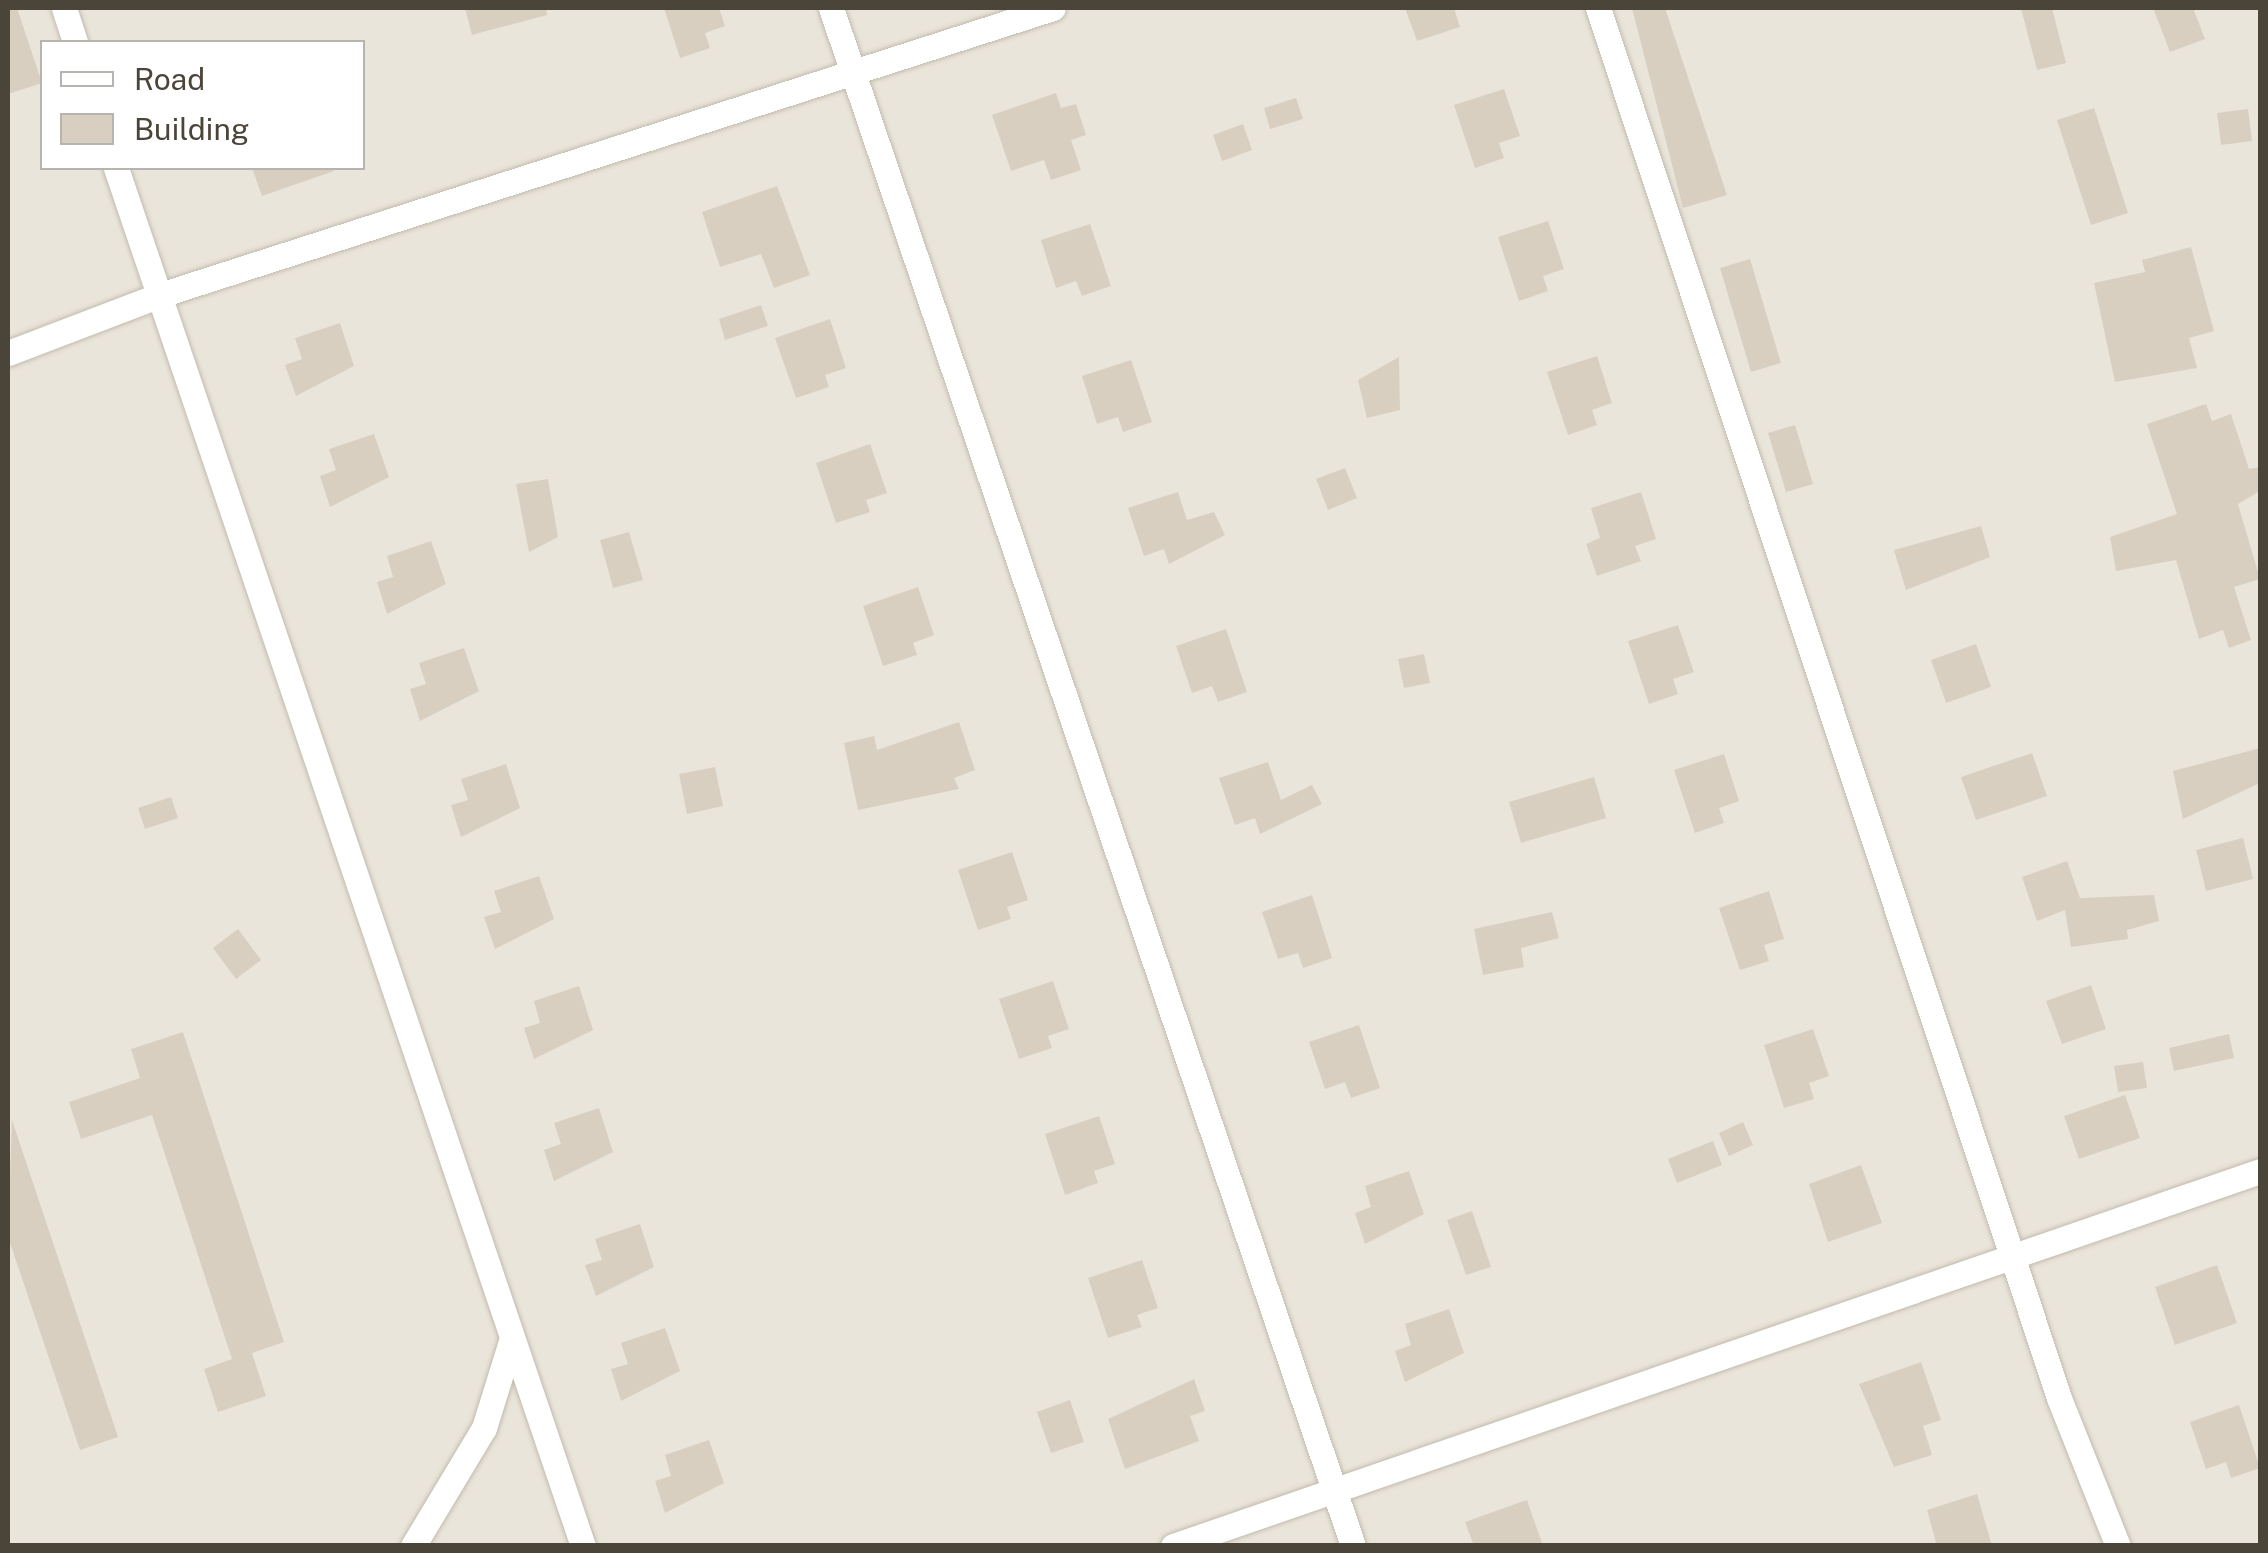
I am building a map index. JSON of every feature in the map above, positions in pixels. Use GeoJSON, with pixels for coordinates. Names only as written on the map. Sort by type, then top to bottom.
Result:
{"type":"FeatureCollection","features":[{"type":"Feature","properties":{"kind":"street"},"geometry":{"type":"LineString","coordinates":[[64,8],[74,40]]}},
{"type":"Feature","properties":{"kind":"street"},"geometry":{"type":"LineString","coordinates":[[831,8],[1353,1546]]}},
{"type":"Feature","properties":{"kind":"street"},"geometry":{"type":"LineString","coordinates":[[8,354],[157,296],[1053,8]]}},
{"type":"Feature","properties":{"kind":"street"},"geometry":{"type":"LineString","coordinates":[[1598,8],[2010,1254],[2118,1546]]}},
{"type":"Feature","properties":{"kind":"street"},"geometry":{"type":"LineString","coordinates":[[117,170],[582,1546]]}},
{"type":"Feature","properties":{"kind":"street"},"geometry":{"type":"LineString","coordinates":[[1173,1546],[2010,1254],[2260,1171]]}},
{"type":"Feature","properties":{"kind":"street"},"geometry":{"type":"LineString","coordinates":[[412,1546],[484,1428],[512,1338]]}},
{"type":"Feature","properties":{"kind":"shaded area"},"geometry":{"type":"Polygon","coordinates":[[[8,8],[2260,8],[2260,1545],[8,1545],[8,8]]]}},
{"type":"Feature","properties":{"kind":"building"},"geometry":{"type":"Polygon","coordinates":[[[8,8],[17,8],[40,84],[8,94],[8,8]]]}},
{"type":"Feature","properties":{"kind":"building"},"geometry":{"type":"Polygon","coordinates":[[[465,8],[546,8],[547,15],[472,35],[465,8]]]}},
{"type":"Feature","properties":{"kind":"building"},"geometry":{"type":"Polygon","coordinates":[[[664,8],[719,8],[725,26],[705,33],[710,48],[680,58],[664,8]]]}},
{"type":"Feature","properties":{"kind":"building"},"geometry":{"type":"Polygon","coordinates":[[[1405,8],[1454,8],[1460,27],[1417,41],[1405,8]]]}},
{"type":"Feature","properties":{"kind":"building"},"geometry":{"type":"Polygon","coordinates":[[[1632,8],[1665,8],[1727,195],[1683,208],[1632,8]]]}},
{"type":"Feature","properties":{"kind":"building"},"geometry":{"type":"Polygon","coordinates":[[[2021,8],[2052,8],[2066,63],[2037,70],[2021,8]]]}},
{"type":"Feature","properties":{"kind":"building"},"geometry":{"type":"Polygon","coordinates":[[[2153,8],[2193,8],[2205,39],[2170,52],[2153,8]]]}},
{"type":"Feature","properties":{"kind":"building"},"geometry":{"type":"Polygon","coordinates":[[[1504,89],[1520,136],[1499,143],[1504,158],[1475,168],[1454,105],[1504,89]]]}},
{"type":"Feature","properties":{"kind":"building"},"geometry":{"type":"Polygon","coordinates":[[[1056,93],[1061,108],[1076,104],[1086,135],[1071,140],[1081,170],[1051,180],[1044,160],[1011,171],[992,115],[1056,93]]]}},
{"type":"Feature","properties":{"kind":"building"},"geometry":{"type":"Polygon","coordinates":[[[1296,98],[1303,119],[1270,129],[1264,108],[1296,98]]]}},
{"type":"Feature","properties":{"kind":"building"},"geometry":{"type":"Polygon","coordinates":[[[2094,108],[2128,213],[2091,225],[2057,120],[2094,108]]]}},
{"type":"Feature","properties":{"kind":"building"},"geometry":{"type":"Polygon","coordinates":[[[2248,109],[2252,141],[2221,145],[2217,113],[2248,109]]]}},
{"type":"Feature","properties":{"kind":"building"},"geometry":{"type":"Polygon","coordinates":[[[1243,124],[1252,150],[1222,161],[1213,135],[1243,124]]]}},
{"type":"Feature","properties":{"kind":"building"},"geometry":{"type":"Polygon","coordinates":[[[253,170],[334,170],[334,171],[262,196],[253,170]]]}},
{"type":"Feature","properties":{"kind":"building"},"geometry":{"type":"Polygon","coordinates":[[[777,186],[810,275],[774,288],[761,254],[720,267],[702,212],[777,186]]]}},
{"type":"Feature","properties":{"kind":"building"},"geometry":{"type":"Polygon","coordinates":[[[1548,221],[1564,269],[1543,276],[1548,291],[1519,301],[1498,237],[1548,221]]]}},
{"type":"Feature","properties":{"kind":"building"},"geometry":{"type":"Polygon","coordinates":[[[1090,224],[1111,286],[1082,296],[1076,281],[1056,288],[1041,240],[1090,224]]]}},
{"type":"Feature","properties":{"kind":"building"},"geometry":{"type":"Polygon","coordinates":[[[2191,247],[2214,331],[2189,338],[2197,368],[2115,382],[2094,283],[2145,272],[2142,260],[2191,247]]]}},
{"type":"Feature","properties":{"kind":"building"},"geometry":{"type":"Polygon","coordinates":[[[1750,259],[1781,363],[1751,372],[1720,268],[1750,259]]]}},
{"type":"Feature","properties":{"kind":"building"},"geometry":{"type":"Polygon","coordinates":[[[761,305],[768,326],[725,340],[719,319],[761,305]]]}},
{"type":"Feature","properties":{"kind":"building"},"geometry":{"type":"Polygon","coordinates":[[[830,319],[846,368],[825,375],[829,387],[796,398],[775,338],[830,319]]]}},
{"type":"Feature","properties":{"kind":"building"},"geometry":{"type":"Polygon","coordinates":[[[340,323],[354,366],[296,396],[285,365],[302,359],[295,338],[340,323]]]}},
{"type":"Feature","properties":{"kind":"building"},"geometry":{"type":"Polygon","coordinates":[[[1597,356],[1612,403],[1592,410],[1597,425],[1568,435],[1547,372],[1597,356]]]}},
{"type":"Feature","properties":{"kind":"building"},"geometry":{"type":"Polygon","coordinates":[[[1399,357],[1400,410],[1367,418],[1358,380],[1399,357]]]}},
{"type":"Feature","properties":{"kind":"building"},"geometry":{"type":"Polygon","coordinates":[[[1131,360],[1152,422],[1123,432],[1118,417],[1097,424],[1082,376],[1131,360]]]}},
{"type":"Feature","properties":{"kind":"building"},"geometry":{"type":"Polygon","coordinates":[[[2206,404],[2212,421],[2231,414],[2249,469],[2260,467],[2260,491],[2238,504],[2260,579],[2234,587],[2251,640],[2229,648],[2223,630],[2199,639],[2176,560],[2116,571],[2110,537],[2177,514],[2147,424],[2206,404]]]}},
{"type":"Feature","properties":{"kind":"building"},"geometry":{"type":"Polygon","coordinates":[[[1795,425],[1813,484],[1786,492],[1768,433],[1795,425]]]}},
{"type":"Feature","properties":{"kind":"building"},"geometry":{"type":"Polygon","coordinates":[[[374,434],[389,477],[330,507],[320,476],[336,470],[329,449],[374,434]]]}},
{"type":"Feature","properties":{"kind":"building"},"geometry":{"type":"Polygon","coordinates":[[[870,444],[887,493],[866,500],[870,512],[836,523],[816,463],[870,444]]]}},
{"type":"Feature","properties":{"kind":"building"},"geometry":{"type":"Polygon","coordinates":[[[1345,468],[1357,498],[1328,510],[1316,479],[1345,468]]]}},
{"type":"Feature","properties":{"kind":"building"},"geometry":{"type":"Polygon","coordinates":[[[548,479],[558,537],[529,552],[516,484],[548,479]]]}},
{"type":"Feature","properties":{"kind":"building"},"geometry":{"type":"Polygon","coordinates":[[[1178,492],[1187,520],[1214,512],[1225,535],[1169,564],[1164,549],[1144,556],[1128,508],[1178,492]]]}},
{"type":"Feature","properties":{"kind":"building"},"geometry":{"type":"Polygon","coordinates":[[[1641,492],[1656,539],[1635,546],[1641,561],[1597,576],[1586,544],[1600,538],[1591,508],[1641,492]]]}},
{"type":"Feature","properties":{"kind":"building"},"geometry":{"type":"Polygon","coordinates":[[[1981,526],[1990,557],[1906,590],[1894,550],[1981,526]]]}},
{"type":"Feature","properties":{"kind":"building"},"geometry":{"type":"Polygon","coordinates":[[[629,532],[643,580],[613,588],[600,540],[629,532]]]}},
{"type":"Feature","properties":{"kind":"building"},"geometry":{"type":"Polygon","coordinates":[[[431,541],[446,584],[387,614],[377,582],[393,577],[387,556],[431,541]]]}},
{"type":"Feature","properties":{"kind":"building"},"geometry":{"type":"Polygon","coordinates":[[[918,587],[934,635],[913,643],[917,655],[883,666],[863,606],[918,587]]]}},
{"type":"Feature","properties":{"kind":"building"},"geometry":{"type":"Polygon","coordinates":[[[1678,625],[1694,672],[1673,679],[1678,694],[1649,704],[1628,641],[1678,625]]]}},
{"type":"Feature","properties":{"kind":"building"},"geometry":{"type":"Polygon","coordinates":[[[1226,629],[1247,692],[1218,702],[1212,686],[1192,693],[1176,646],[1226,629]]]}},
{"type":"Feature","properties":{"kind":"building"},"geometry":{"type":"Polygon","coordinates":[[[1976,644],[1991,687],[1946,703],[1931,660],[1976,644]]]}},
{"type":"Feature","properties":{"kind":"building"},"geometry":{"type":"Polygon","coordinates":[[[464,648],[479,691],[420,721],[410,689],[426,684],[419,663],[464,648]]]}},
{"type":"Feature","properties":{"kind":"building"},"geometry":{"type":"Polygon","coordinates":[[[1424,654],[1430,683],[1404,688],[1398,659],[1424,654]]]}},
{"type":"Feature","properties":{"kind":"building"},"geometry":{"type":"Polygon","coordinates":[[[959,722],[975,770],[954,778],[959,789],[858,810],[844,743],[874,736],[877,750],[959,722]]]}},
{"type":"Feature","properties":{"kind":"building"},"geometry":{"type":"Polygon","coordinates":[[[2260,748],[2260,783],[2183,819],[2173,771],[2260,748]]]}},
{"type":"Feature","properties":{"kind":"building"},"geometry":{"type":"Polygon","coordinates":[[[2032,753],[2047,796],[1976,820],[1961,777],[2032,753]]]}},
{"type":"Feature","properties":{"kind":"building"},"geometry":{"type":"Polygon","coordinates":[[[1724,754],[1739,801],[1719,808],[1724,823],[1695,833],[1674,770],[1724,754]]]}},
{"type":"Feature","properties":{"kind":"building"},"geometry":{"type":"Polygon","coordinates":[[[1268,762],[1281,800],[1312,785],[1322,804],[1260,834],[1255,818],[1235,825],[1219,778],[1268,762]]]}},
{"type":"Feature","properties":{"kind":"building"},"geometry":{"type":"Polygon","coordinates":[[[506,764],[520,808],[461,837],[451,805],[468,800],[461,779],[506,764]]]}},
{"type":"Feature","properties":{"kind":"building"},"geometry":{"type":"Polygon","coordinates":[[[715,767],[723,806],[687,814],[679,774],[715,767]]]}},
{"type":"Feature","properties":{"kind":"building"},"geometry":{"type":"Polygon","coordinates":[[[1594,777],[1606,818],[1521,843],[1509,802],[1594,777]]]}},
{"type":"Feature","properties":{"kind":"building"},"geometry":{"type":"Polygon","coordinates":[[[171,797],[178,818],[145,829],[138,808],[171,797]]]}},
{"type":"Feature","properties":{"kind":"building"},"geometry":{"type":"Polygon","coordinates":[[[2243,838],[2253,879],[2206,891],[2196,850],[2243,838]]]}},
{"type":"Feature","properties":{"kind":"building"},"geometry":{"type":"Polygon","coordinates":[[[1012,852],[1028,900],[1007,907],[1011,919],[978,930],[958,870],[1012,852]]]}},
{"type":"Feature","properties":{"kind":"building"},"geometry":{"type":"Polygon","coordinates":[[[2067,861],[2080,898],[2154,895],[2159,921],[2127,930],[2128,939],[2071,947],[2065,910],[2037,921],[2022,877],[2067,861]]]}},
{"type":"Feature","properties":{"kind":"building"},"geometry":{"type":"Polygon","coordinates":[[[539,876],[554,919],[495,949],[484,917],[501,912],[494,891],[539,876]]]}},
{"type":"Feature","properties":{"kind":"building"},"geometry":{"type":"Polygon","coordinates":[[[1769,891],[1784,939],[1764,945],[1769,961],[1740,970],[1719,908],[1769,891]]]}},
{"type":"Feature","properties":{"kind":"building"},"geometry":{"type":"Polygon","coordinates":[[[1312,895],[1332,958],[1303,968],[1298,953],[1278,959],[1262,912],[1312,895]]]}},
{"type":"Feature","properties":{"kind":"building"},"geometry":{"type":"Polygon","coordinates":[[[1552,912],[1559,938],[1521,948],[1524,967],[1483,975],[1474,929],[1552,912]]]}},
{"type":"Feature","properties":{"kind":"building"},"geometry":{"type":"Polygon","coordinates":[[[238,929],[261,960],[236,979],[213,948],[238,929]]]}},
{"type":"Feature","properties":{"kind":"building"},"geometry":{"type":"Polygon","coordinates":[[[1053,981],[1069,1029],[1048,1036],[1052,1048],[1019,1059],[999,999],[1053,981]]]}},
{"type":"Feature","properties":{"kind":"building"},"geometry":{"type":"Polygon","coordinates":[[[2091,985],[2106,1029],[2062,1044],[2046,1001],[2091,985]]]}},
{"type":"Feature","properties":{"kind":"building"},"geometry":{"type":"Polygon","coordinates":[[[579,986],[593,1030],[534,1059],[524,1028],[540,1023],[534,1001],[579,986]]]}},
{"type":"Feature","properties":{"kind":"building"},"geometry":{"type":"Polygon","coordinates":[[[1359,1025],[1380,1088],[1351,1098],[1345,1082],[1325,1089],[1309,1042],[1359,1025]]]}},
{"type":"Feature","properties":{"kind":"building"},"geometry":{"type":"Polygon","coordinates":[[[1813,1029],[1829,1076],[1809,1083],[1814,1099],[1784,1108],[1764,1045],[1813,1029]]]}},
{"type":"Feature","properties":{"kind":"building"},"geometry":{"type":"Polygon","coordinates":[[[183,1032],[284,1342],[252,1353],[266,1396],[218,1412],[204,1369],[232,1359],[152,1115],[81,1139],[69,1102],[140,1078],[131,1049],[183,1032]]]}},
{"type":"Feature","properties":{"kind":"building"},"geometry":{"type":"Polygon","coordinates":[[[2229,1034],[2234,1058],[2174,1071],[2169,1048],[2229,1034]]]}},
{"type":"Feature","properties":{"kind":"building"},"geometry":{"type":"Polygon","coordinates":[[[2143,1062],[2147,1088],[2118,1092],[2114,1066],[2143,1062]]]}},
{"type":"Feature","properties":{"kind":"building"},"geometry":{"type":"Polygon","coordinates":[[[2125,1095],[2140,1138],[2079,1159],[2064,1116],[2125,1095]]]}},
{"type":"Feature","properties":{"kind":"building"},"geometry":{"type":"Polygon","coordinates":[[[599,1108],[613,1152],[554,1181],[544,1150],[561,1144],[554,1123],[599,1108]]]}},
{"type":"Feature","properties":{"kind":"building"},"geometry":{"type":"Polygon","coordinates":[[[1099,1116],[1115,1164],[1094,1171],[1098,1183],[1065,1195],[1045,1134],[1099,1116]]]}},
{"type":"Feature","properties":{"kind":"building"},"geometry":{"type":"Polygon","coordinates":[[[12,1120],[118,1437],[80,1450],[8,1237],[12,1120]]]}},
{"type":"Feature","properties":{"kind":"building"},"geometry":{"type":"Polygon","coordinates":[[[1743,1122],[1753,1145],[1729,1156],[1719,1133],[1743,1122]]]}},
{"type":"Feature","properties":{"kind":"building"},"geometry":{"type":"Polygon","coordinates":[[[1713,1141],[1722,1165],[1677,1183],[1668,1159],[1713,1141]]]}},
{"type":"Feature","properties":{"kind":"building"},"geometry":{"type":"Polygon","coordinates":[[[1861,1165],[1882,1223],[1828,1242],[1809,1184],[1861,1165]]]}},
{"type":"Feature","properties":{"kind":"building"},"geometry":{"type":"Polygon","coordinates":[[[1409,1171],[1424,1214],[1365,1244],[1355,1213],[1371,1207],[1365,1186],[1409,1171]]]}},
{"type":"Feature","properties":{"kind":"building"},"geometry":{"type":"Polygon","coordinates":[[[1472,1211],[1491,1267],[1466,1275],[1447,1220],[1472,1211]]]}},
{"type":"Feature","properties":{"kind":"building"},"geometry":{"type":"Polygon","coordinates":[[[640,1224],[654,1267],[596,1296],[585,1265],[602,1260],[595,1239],[640,1224]]]}},
{"type":"Feature","properties":{"kind":"building"},"geometry":{"type":"Polygon","coordinates":[[[1142,1260],[1158,1308],[1137,1315],[1142,1327],[1108,1338],[1088,1278],[1142,1260]]]}},
{"type":"Feature","properties":{"kind":"building"},"geometry":{"type":"Polygon","coordinates":[[[2217,1265],[2237,1323],[2175,1345],[2155,1287],[2217,1265]]]}},
{"type":"Feature","properties":{"kind":"building"},"geometry":{"type":"Polygon","coordinates":[[[1449,1309],[1464,1353],[1405,1382],[1395,1351],[1411,1345],[1405,1324],[1449,1309]]]}},
{"type":"Feature","properties":{"kind":"building"},"geometry":{"type":"Polygon","coordinates":[[[665,1328],[680,1371],[621,1401],[611,1369],[628,1364],[621,1343],[665,1328]]]}},
{"type":"Feature","properties":{"kind":"building"},"geometry":{"type":"Polygon","coordinates":[[[1921,1362],[1941,1420],[1923,1426],[1932,1455],[1894,1467],[1859,1384],[1921,1362]]]}},
{"type":"Feature","properties":{"kind":"building"},"geometry":{"type":"Polygon","coordinates":[[[1194,1379],[1205,1411],[1190,1416],[1199,1441],[1125,1469],[1108,1419],[1194,1379]]]}},
{"type":"Feature","properties":{"kind":"building"},"geometry":{"type":"Polygon","coordinates":[[[1070,1400],[1084,1442],[1051,1453],[1037,1412],[1070,1400]]]}},
{"type":"Feature","properties":{"kind":"building"},"geometry":{"type":"Polygon","coordinates":[[[2239,1405],[2260,1468],[2231,1478],[2226,1462],[2206,1469],[2190,1422],[2239,1405]]]}},
{"type":"Feature","properties":{"kind":"building"},"geometry":{"type":"Polygon","coordinates":[[[709,1440],[724,1483],[665,1513],[655,1481],[671,1476],[665,1455],[709,1440]]]}},
{"type":"Feature","properties":{"kind":"building"},"geometry":{"type":"Polygon","coordinates":[[[1977,1494],[1992,1546],[1937,1546],[1927,1510],[1977,1494]]]}},
{"type":"Feature","properties":{"kind":"building"},"geometry":{"type":"Polygon","coordinates":[[[1527,1500],[1543,1546],[1474,1546],[1465,1522],[1527,1500]]]}}]}
